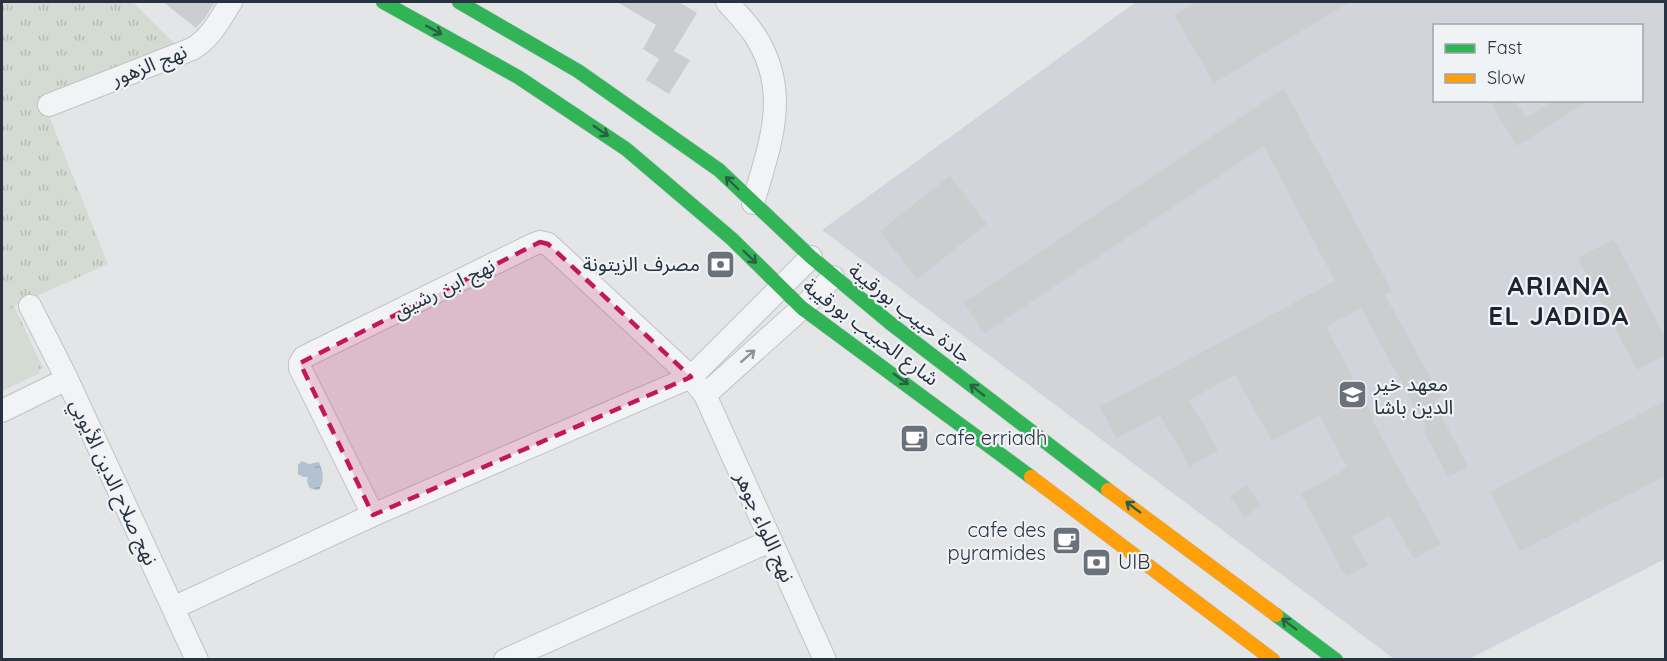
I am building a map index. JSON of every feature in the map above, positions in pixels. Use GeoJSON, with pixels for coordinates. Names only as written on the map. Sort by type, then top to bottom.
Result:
{"type":"FeatureCollection","features":[{"type":"Feature","properties":{"kind":"main road","name":"شارع الحبيب بورقيبة"},"geometry":{"type":"LineString","coordinates":[[383,2],[518,77],[626,149],[732,239],[802,308],[939,407],[1273,660]]}},
{"type":"Feature","properties":{"kind":"main road","name":"جادة حبيب بورقيبة"},"geometry":{"type":"LineString","coordinates":[[459,2],[578,71],[718,170],[833,277],[890,323],[1023,426],[1336,660]]}},
{"type":"Feature","properties":{"kind":"street","name":"نهج الزهور"},"geometry":{"type":"LineString","coordinates":[[49,105],[201,44],[231,2]]}},
{"type":"Feature","properties":{"kind":"street"},"geometry":{"type":"LineString","coordinates":[[727,2],[754,34],[765,56],[773,80],[776,103],[773,135],[753,203]]}},
{"type":"Feature","properties":{"kind":"street","name":"نهج ابن رشيق"},"geometry":{"type":"LineString","coordinates":[[373,515],[300,368],[300,363],[304,357],[532,245],[540,242],[548,244],[698,386]]}},
{"type":"Feature","properties":{"kind":"street"},"geometry":{"type":"LineString","coordinates":[[698,386],[811,256]]}},
{"type":"Feature","properties":{"kind":"street"},"geometry":{"type":"LineString","coordinates":[[173,608],[373,515],[698,386],[802,308],[833,277]]}},
{"type":"Feature","properties":{"kind":"street","name":"نهج صلاح الدين الأيوبي"},"geometry":{"type":"LineString","coordinates":[[30,306],[67,379],[197,660]]}},
{"type":"Feature","properties":{"kind":"street"},"geometry":{"type":"LineString","coordinates":[[2,411],[67,379]]}},
{"type":"Feature","properties":{"kind":"street","name":"نهج اللواء جوهر"},"geometry":{"type":"LineString","coordinates":[[698,386],[825,660]]}},
{"type":"Feature","properties":{"kind":"street"},"geometry":{"type":"LineString","coordinates":[[505,660],[770,541]]}},
{"type":"Feature","properties":{"kind":"highlighted area"},"geometry":{"type":"Polygon","coordinates":[[[540,242],[548,244],[691,377],[373,515],[300,363],[540,242]]]}},
{"type":"Feature","properties":{"kind":"shaded area","name":"معهد خير الدين باشا"},"geometry":{"type":"Polygon","coordinates":[[[1136,2],[1665,2],[1665,559],[1469,659],[1394,659],[822,230],[1136,2]]]}},
{"type":"Feature","properties":{"kind":"green space"},"geometry":{"type":"Polygon","coordinates":[[[2,2],[133,2],[177,46],[45,106],[108,264],[14,306],[43,368],[2,387],[2,2]]]}},
{"type":"Feature","properties":{"kind":"green space"},"geometry":{"type":"Polygon","coordinates":[[[2,287],[40,373],[2,391],[2,287]]]}},
{"type":"Feature","properties":{"kind":"water"},"geometry":{"type":"Polygon","coordinates":[[[302,461],[309,464],[319,462],[323,476],[319,490],[309,487],[308,477],[298,474],[298,465],[302,461]]]}},
{"type":"Feature","properties":{"kind":"building"},"geometry":{"type":"Polygon","coordinates":[[[163,2],[215,2],[196,28],[163,2]]]}},
{"type":"Feature","properties":{"kind":"building"},"geometry":{"type":"Polygon","coordinates":[[[617,2],[679,2],[697,13],[674,51],[690,60],[669,94],[646,80],[659,59],[643,49],[656,25],[617,2]]]}},
{"type":"Feature","properties":{"kind":"building"},"geometry":{"type":"Polygon","coordinates":[[[1197,2],[1350,2],[1214,83],[1174,15],[1197,2]]]}},
{"type":"Feature","properties":{"kind":"building"},"geometry":{"type":"Polygon","coordinates":[[[1284,88],[1392,291],[1385,295],[1441,397],[1434,401],[1468,467],[1448,477],[1423,429],[1426,427],[1361,308],[1326,327],[1374,419],[1372,420],[1441,544],[1414,559],[1390,516],[1352,537],[1368,565],[1346,577],[1301,494],[1347,468],[1320,415],[1272,441],[1235,375],[1189,400],[1218,450],[1190,467],[1160,415],[1117,438],[1100,407],[1335,281],[1264,146],[985,333],[964,303],[1284,88]]]}},
{"type":"Feature","properties":{"kind":"building"},"geometry":{"type":"Polygon","coordinates":[[[1490,102],[1516,102],[1526,118],[1551,102],[1587,102],[1517,146],[1490,102]]]}},
{"type":"Feature","properties":{"kind":"building"},"geometry":{"type":"Polygon","coordinates":[[[950,176],[987,224],[917,279],[880,231],[950,176]]]}},
{"type":"Feature","properties":{"kind":"building"},"geometry":{"type":"Polygon","coordinates":[[[1614,239],[1665,337],[1665,355],[1637,370],[1578,258],[1614,239]]]}},
{"type":"Feature","properties":{"kind":"building"},"geometry":{"type":"Polygon","coordinates":[[[1665,401],[1665,476],[1520,551],[1490,492],[1665,401]]]}},
{"type":"Feature","properties":{"kind":"building"},"geometry":{"type":"Polygon","coordinates":[[[1246,485],[1261,505],[1245,517],[1230,497],[1246,485]]]}},
{"type":"Feature","properties":{"kind":"traffic: fast"},"geometry":{"type":"LineString","coordinates":[[383,2],[518,77],[626,149],[732,239],[802,308],[1031,477]]}},
{"type":"Feature","properties":{"kind":"traffic: fast"},"geometry":{"type":"LineString","coordinates":[[459,2],[578,71],[719,170],[811,257],[890,323],[1108,490]]}},
{"type":"Feature","properties":{"kind":"traffic: fast"},"geometry":{"type":"LineString","coordinates":[[1276,615],[1336,660]]}},
{"type":"Feature","properties":{"kind":"traffic: slow"},"geometry":{"type":"LineString","coordinates":[[1031,477],[1273,660]]}},
{"type":"Feature","properties":{"kind":"traffic: slow"},"geometry":{"type":"LineString","coordinates":[[1108,490],[1276,615]]}},
{"type":"Feature","properties":{"kind":"place","name":"مصرف الزيتونة"},"geometry":{"type":"Point","coordinates":[721,264]}},
{"type":"Feature","properties":{"kind":"place","name":"معهد خير الدين باشا"},"geometry":{"type":"Point","coordinates":[1353,395]}},
{"type":"Feature","properties":{"kind":"place","name":"cafe erriadh"},"geometry":{"type":"Point","coordinates":[914,438]}},
{"type":"Feature","properties":{"kind":"place","name":"cafe des pyramides"},"geometry":{"type":"Point","coordinates":[1067,541]}},
{"type":"Feature","properties":{"kind":"place","name":"UIB"},"geometry":{"type":"Point","coordinates":[1097,562]}},
{"type":"Feature","properties":{"kind":"district","name":"ARIANA EL JADIDA"},"geometry":{"type":"Point","coordinates":[1559,301]}}]}
